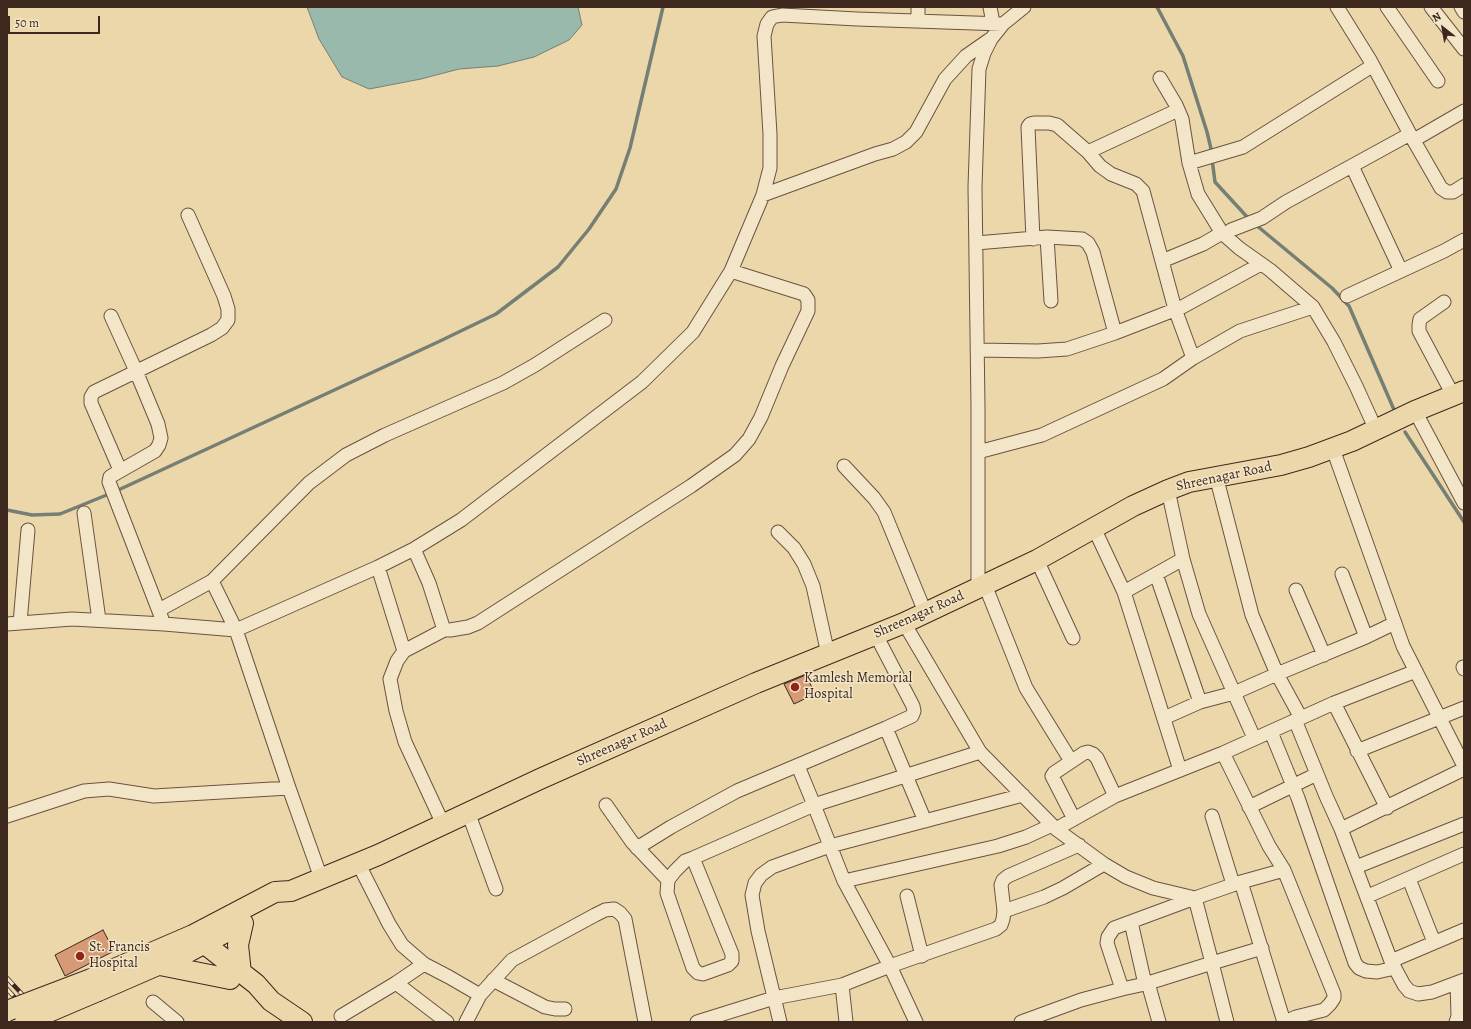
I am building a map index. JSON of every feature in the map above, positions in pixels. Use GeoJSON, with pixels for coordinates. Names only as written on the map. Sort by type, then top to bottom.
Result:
{"type":"FeatureCollection","features":[{"type":"Feature","properties":{"kind":"highway","name":"Shreenagar Road"},"geometry":{"type":"LineString","coordinates":[[291,891],[378,855],[468,812],[756,683],[904,623],[1037,560],[1133,506],[1168,490],[1189,482],[1216,476],[1281,465],[1333,449],[1415,411],[1459,393]]}},
{"type":"Feature","properties":{"kind":"highway"},"geometry":{"type":"LineString","coordinates":[[25,1022],[94,985],[191,943],[243,923],[281,901],[291,891]]}},
{"type":"Feature","properties":{"kind":"highway"},"geometry":{"type":"LineString","coordinates":[[7,1011],[160,965],[191,943],[275,892],[291,891]]}},
{"type":"Feature","properties":{"kind":"highway"},"geometry":{"type":"LineString","coordinates":[[236,976],[238,944],[243,923]]}},
{"type":"Feature","properties":{"kind":"highway"},"geometry":{"type":"LineString","coordinates":[[191,943],[236,976]]}},
{"type":"Feature","properties":{"kind":"highway"},"geometry":{"type":"LineString","coordinates":[[160,965],[236,976],[256,984],[271,1001],[302,1022]]}},
{"type":"Feature","properties":{"kind":"street"},"geometry":{"type":"LineString","coordinates":[[918,7],[918,21]]}},
{"type":"Feature","properties":{"kind":"street"},"geometry":{"type":"LineString","coordinates":[[990,7],[998,23]]}},
{"type":"Feature","properties":{"kind":"street"},"geometry":{"type":"LineString","coordinates":[[7,624],[72,619],[236,630],[378,567],[414,549],[461,520],[642,382],[693,332],[731,271],[763,195],[770,168],[770,134],[764,36],[767,24],[772,17],[782,15],[856,13],[918,21],[998,23],[1024,7]]}},
{"type":"Feature","properties":{"kind":"street"},"geometry":{"type":"LineString","coordinates":[[1337,7],[1441,188],[1447,192],[1453,192],[1464,185]]}},
{"type":"Feature","properties":{"kind":"street"},"geometry":{"type":"LineString","coordinates":[[1387,7],[1438,81]]}},
{"type":"Feature","properties":{"kind":"street"},"geometry":{"type":"LineString","coordinates":[[1431,7],[1464,49]]}},
{"type":"Feature","properties":{"kind":"street"},"geometry":{"type":"LineString","coordinates":[[1461,7],[1464,12]]}},
{"type":"Feature","properties":{"kind":"street"},"geometry":{"type":"LineString","coordinates":[[998,23],[984,53],[980,69],[975,187],[981,586],[1026,688],[1071,761]]}},
{"type":"Feature","properties":{"kind":"street"},"geometry":{"type":"LineString","coordinates":[[763,195],[875,154],[893,149],[906,142],[916,132],[945,78],[966,56],[991,39]]}},
{"type":"Feature","properties":{"kind":"street"},"geometry":{"type":"LineString","coordinates":[[1189,163],[1243,147],[1372,66]]}},
{"type":"Feature","properties":{"kind":"street"},"geometry":{"type":"LineString","coordinates":[[1160,78],[1182,119],[1189,163],[1198,194],[1226,232],[1240,248],[1313,306],[1334,342],[1376,430]]}},
{"type":"Feature","properties":{"kind":"street"},"geometry":{"type":"LineString","coordinates":[[1088,152],[1178,110]]}},
{"type":"Feature","properties":{"kind":"street"},"geometry":{"type":"LineString","coordinates":[[1162,262],[1226,232],[1262,218],[1286,202],[1352,166],[1464,110]]}},
{"type":"Feature","properties":{"kind":"street"},"geometry":{"type":"LineString","coordinates":[[1034,239],[1028,127],[1034,123],[1049,123],[1057,125],[1088,152],[1105,170],[1136,184],[1143,191],[1175,309],[1194,358]]}},
{"type":"Feature","properties":{"kind":"street"},"geometry":{"type":"LineString","coordinates":[[1352,166],[1401,271]]}},
{"type":"Feature","properties":{"kind":"street"},"geometry":{"type":"LineString","coordinates":[[120,470],[91,403],[90,397],[101,387],[212,335],[222,328],[228,320],[228,309],[224,296],[188,215]]}},
{"type":"Feature","properties":{"kind":"street"},"geometry":{"type":"LineString","coordinates":[[976,243],[1047,237],[1082,239],[1088,243],[1093,252],[1115,333]]}},
{"type":"Feature","properties":{"kind":"street"},"geometry":{"type":"LineString","coordinates":[[1047,237],[1051,301]]}},
{"type":"Feature","properties":{"kind":"street"},"geometry":{"type":"LineString","coordinates":[[1347,296],[1444,251],[1464,240]]}},
{"type":"Feature","properties":{"kind":"street"},"geometry":{"type":"LineString","coordinates":[[977,350],[1038,351],[1067,349],[1115,333],[1175,309],[1261,264]]}},
{"type":"Feature","properties":{"kind":"street"},"geometry":{"type":"LineString","coordinates":[[444,824],[405,742],[396,711],[390,679],[397,662],[404,651],[444,630],[468,627],[478,623],[691,486],[734,455],[749,439],[761,417],[782,366],[808,311],[808,300],[804,294],[731,271]]}},
{"type":"Feature","properties":{"kind":"street"},"geometry":{"type":"LineString","coordinates":[[1444,302],[1420,319],[1418,325],[1419,331],[1459,393]]}},
{"type":"Feature","properties":{"kind":"street"},"geometry":{"type":"LineString","coordinates":[[978,452],[1042,435],[1162,380],[1194,358],[1240,331],[1313,306]]}},
{"type":"Feature","properties":{"kind":"street"},"geometry":{"type":"LineString","coordinates":[[111,316],[158,424],[161,438],[155,451],[120,470],[110,477],[109,482],[164,624]]}},
{"type":"Feature","properties":{"kind":"street"},"geometry":{"type":"LineString","coordinates":[[159,610],[212,582],[309,483],[346,455],[385,435],[503,383],[535,365],[605,320]]}},
{"type":"Feature","properties":{"kind":"street"},"geometry":{"type":"LineString","coordinates":[[1415,411],[1464,503]]}},
{"type":"Feature","properties":{"kind":"street"},"geometry":{"type":"LineString","coordinates":[[1333,449],[1403,646],[1464,766]]}},
{"type":"Feature","properties":{"kind":"street"},"geometry":{"type":"LineString","coordinates":[[844,466],[874,498],[884,512],[925,612]]}},
{"type":"Feature","properties":{"kind":"street"},"geometry":{"type":"LineString","coordinates":[[1216,476],[1252,615],[1298,719],[1317,774],[1368,896],[1393,965],[1409,991],[1418,994],[1432,992],[1460,982],[1461,1001],[1456,1022]]}},
{"type":"Feature","properties":{"kind":"street"},"geometry":{"type":"LineString","coordinates":[[1168,490],[1183,559],[1199,614],[1254,738]]}},
{"type":"Feature","properties":{"kind":"street"},"geometry":{"type":"LineString","coordinates":[[84,513],[99,620]]}},
{"type":"Feature","properties":{"kind":"street"},"geometry":{"type":"LineString","coordinates":[[1094,528],[1124,592],[1180,770]]}},
{"type":"Feature","properties":{"kind":"street"},"geometry":{"type":"LineString","coordinates":[[20,623],[28,530]]}},
{"type":"Feature","properties":{"kind":"street"},"geometry":{"type":"LineString","coordinates":[[778,532],[794,548],[807,571],[813,586],[828,654]]}},
{"type":"Feature","properties":{"kind":"street"},"geometry":{"type":"LineString","coordinates":[[414,549],[429,583],[444,630]]}},
{"type":"Feature","properties":{"kind":"street"},"geometry":{"type":"LineString","coordinates":[[1124,592],[1183,559]]}},
{"type":"Feature","properties":{"kind":"street"},"geometry":{"type":"LineString","coordinates":[[1037,560],[1073,638]]}},
{"type":"Feature","properties":{"kind":"street"},"geometry":{"type":"LineString","coordinates":[[378,567],[404,651]]}},
{"type":"Feature","properties":{"kind":"street"},"geometry":{"type":"LineString","coordinates":[[1156,574],[1200,702]]}},
{"type":"Feature","properties":{"kind":"street"},"geometry":{"type":"LineString","coordinates":[[1342,574],[1366,637]]}},
{"type":"Feature","properties":{"kind":"street"},"geometry":{"type":"LineString","coordinates":[[212,582],[236,630],[321,878]]}},
{"type":"Feature","properties":{"kind":"street"},"geometry":{"type":"LineString","coordinates":[[1296,590],[1324,655]]}},
{"type":"Feature","properties":{"kind":"street"},"geometry":{"type":"LineString","coordinates":[[904,623],[980,752],[1054,827],[1104,864],[1126,877],[1153,888],[1195,898]]}},
{"type":"Feature","properties":{"kind":"street"},"geometry":{"type":"LineString","coordinates":[[1164,718],[1200,702],[1234,693],[1366,637],[1395,623]]}},
{"type":"Feature","properties":{"kind":"street"},"geometry":{"type":"LineString","coordinates":[[637,848],[671,827],[737,791],[912,716],[914,711],[913,706],[876,635]]}},
{"type":"Feature","properties":{"kind":"street"},"geometry":{"type":"LineString","coordinates":[[844,882],[998,846],[1054,827],[1115,796],[1223,753],[1334,703],[1416,671]]}},
{"type":"Feature","properties":{"kind":"street"},"geometry":{"type":"LineString","coordinates":[[1334,703],[1386,808]]}},
{"type":"Feature","properties":{"kind":"street"},"geometry":{"type":"LineString","coordinates":[[1357,751],[1464,708]]}},
{"type":"Feature","properties":{"kind":"street"},"geometry":{"type":"LineString","coordinates":[[886,728],[925,821]]}},
{"type":"Feature","properties":{"kind":"street"},"geometry":{"type":"LineString","coordinates":[[1271,732],[1292,786],[1355,963],[1366,971],[1377,972],[1393,965],[1434,942],[1464,930]]}},
{"type":"Feature","properties":{"kind":"street"},"geometry":{"type":"LineString","coordinates":[[693,858],[732,954],[732,961],[728,965],[702,974],[698,973],[693,968],[667,893],[668,880],[685,861],[814,805],[980,752]]}},
{"type":"Feature","properties":{"kind":"street"},"geometry":{"type":"LineString","coordinates":[[1074,818],[1052,776],[1054,773],[1084,753],[1088,752],[1097,758],[1115,796]]}},
{"type":"Feature","properties":{"kind":"street"},"geometry":{"type":"LineString","coordinates":[[1212,816],[1290,1021],[1324,1010],[1334,998],[1334,994],[1284,870],[1269,846],[1223,753]]}},
{"type":"Feature","properties":{"kind":"street"},"geometry":{"type":"LineString","coordinates":[[798,766],[844,882],[890,966],[916,1022]]}},
{"type":"Feature","properties":{"kind":"street"},"geometry":{"type":"LineString","coordinates":[[1341,829],[1464,769]]}},
{"type":"Feature","properties":{"kind":"street"},"geometry":{"type":"LineString","coordinates":[[1249,807],[1317,774]]}},
{"type":"Feature","properties":{"kind":"street"},"geometry":{"type":"LineString","coordinates":[[7,816],[84,791],[109,789],[154,796],[289,788]]}},
{"type":"Feature","properties":{"kind":"street"},"geometry":{"type":"LineString","coordinates":[[780,1022],[758,931],[752,895],[755,883],[761,875],[772,867],[830,846],[1022,795]]}},
{"type":"Feature","properties":{"kind":"street"},"geometry":{"type":"LineString","coordinates":[[606,805],[622,830],[668,880]]}},
{"type":"Feature","properties":{"kind":"street"},"geometry":{"type":"LineString","coordinates":[[468,812],[496,889]]}},
{"type":"Feature","properties":{"kind":"street"},"geometry":{"type":"LineString","coordinates":[[1356,867],[1464,824]]}},
{"type":"Feature","properties":{"kind":"street"},"geometry":{"type":"LineString","coordinates":[[697,1022],[774,998],[842,985],[890,966],[996,929],[1001,925],[1004,911],[1001,885],[1003,880],[1008,876],[1079,845]]}},
{"type":"Feature","properties":{"kind":"street"},"geometry":{"type":"LineString","coordinates":[[1368,896],[1464,854]]}},
{"type":"Feature","properties":{"kind":"street"},"geometry":{"type":"LineString","coordinates":[[358,863],[389,924],[402,945],[424,964],[480,995]]}},
{"type":"Feature","properties":{"kind":"street"},"geometry":{"type":"LineString","coordinates":[[1004,911],[1044,897],[1063,888],[1104,864]]}},
{"type":"Feature","properties":{"kind":"street"},"geometry":{"type":"LineString","coordinates":[[1122,989],[1107,942],[1108,937],[1114,928],[1237,883],[1284,870]]}},
{"type":"Feature","properties":{"kind":"street"},"geometry":{"type":"LineString","coordinates":[[1409,879],[1434,942]]}},
{"type":"Feature","properties":{"kind":"street"},"geometry":{"type":"LineString","coordinates":[[907,896],[922,956]]}},
{"type":"Feature","properties":{"kind":"street"},"geometry":{"type":"LineString","coordinates":[[1195,898],[1227,1022]]}},
{"type":"Feature","properties":{"kind":"street"},"geometry":{"type":"LineString","coordinates":[[466,1022],[480,995],[512,960],[595,915],[605,910],[614,909],[625,919],[645,1022]]}},
{"type":"Feature","properties":{"kind":"street"},"geometry":{"type":"LineString","coordinates":[[1131,922],[1146,984],[1159,1022]]}},
{"type":"Feature","properties":{"kind":"street"},"geometry":{"type":"LineString","coordinates":[[1021,1022],[1081,1000],[1146,984],[1262,948]]}},
{"type":"Feature","properties":{"kind":"street"},"geometry":{"type":"LineString","coordinates":[[341,1016],[396,983],[424,964]]}},
{"type":"Feature","properties":{"kind":"street"},"geometry":{"type":"LineString","coordinates":[[493,980],[545,1007],[555,1010],[565,1009]]}},
{"type":"Feature","properties":{"kind":"street"},"geometry":{"type":"LineString","coordinates":[[396,983],[447,1022]]}},
{"type":"Feature","properties":{"kind":"street"},"geometry":{"type":"LineString","coordinates":[[842,985],[846,1022]]}},
{"type":"Feature","properties":{"kind":"street"},"geometry":{"type":"LineString","coordinates":[[153,1002],[177,1022]]}},
{"type":"Feature","properties":{"kind":"shaded area"},"geometry":{"type":"Polygon","coordinates":[[[307,7],[578,7],[582,25],[569,40],[534,57],[498,66],[459,69],[421,79],[369,89],[342,77],[319,39],[307,7]]]}},
{"type":"Feature","properties":{"kind":"building"},"geometry":{"type":"Polygon","coordinates":[[[806,675],[815,694],[794,704],[784,684],[806,675]]]}},
{"type":"Feature","properties":{"kind":"building"},"geometry":{"type":"Polygon","coordinates":[[[103,930],[114,951],[65,976],[55,955],[103,930]]]}},
{"type":"Feature","properties":{"kind":"waterway"},"geometry":{"type":"LineString","coordinates":[[7,510],[32,515],[60,514],[114,492],[496,314],[558,267],[589,229],[616,189],[630,148],[663,7]]}},
{"type":"Feature","properties":{"kind":"waterway"},"geometry":{"type":"LineString","coordinates":[[1157,7],[1183,56],[1207,132],[1212,153]]}},
{"type":"Feature","properties":{"kind":"waterway"},"geometry":{"type":"LineString","coordinates":[[1212,159],[1215,182],[1249,219]]}},
{"type":"Feature","properties":{"kind":"waterway"},"geometry":{"type":"LineString","coordinates":[[1256,225],[1332,288],[1349,306],[1395,412]]}},
{"type":"Feature","properties":{"kind":"waterway"},"geometry":{"type":"LineString","coordinates":[[1405,432],[1464,522]]}},
{"type":"Feature","properties":{"kind":"railway"},"geometry":{"type":"LineString","coordinates":[[7,978],[48,1022]]}},
{"type":"Feature","properties":{"kind":"railway"},"geometry":{"type":"LineString","coordinates":[[7,989],[37,1022]]}},
{"type":"Feature","properties":{"kind":"railway"},"geometry":{"type":"LineString","coordinates":[[7,1009],[20,1022]]}},
{"type":"Feature","properties":{"kind":"place","name":"Kamlesh Memorial Hospital"},"geometry":{"type":"Point","coordinates":[795,687]}},
{"type":"Feature","properties":{"kind":"place","name":"St. Francis Hospital"},"geometry":{"type":"Point","coordinates":[80,956]}}]}
